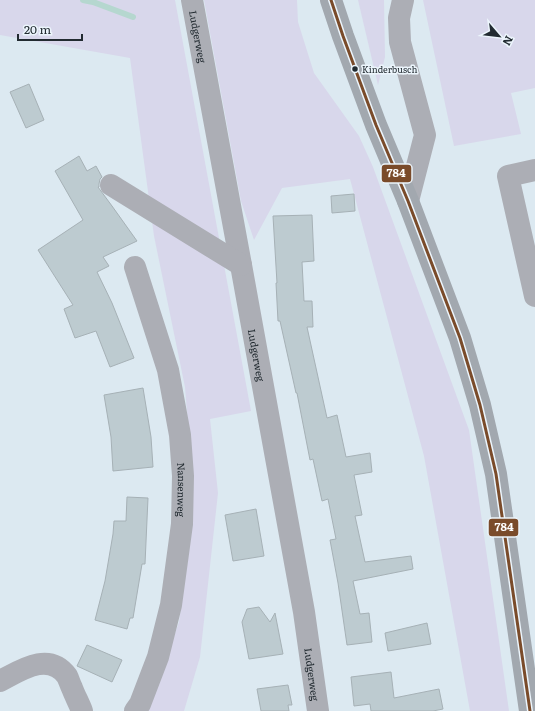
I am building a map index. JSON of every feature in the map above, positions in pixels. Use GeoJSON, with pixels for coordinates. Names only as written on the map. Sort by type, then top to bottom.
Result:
{"type":"FeatureCollection","features":[{"type":"Feature","properties":{"kind":"main road"},"geometry":{"type":"LineString","coordinates":[[331,0],[342,36],[376,125],[408,201],[460,338],[480,405],[496,474],[528,646],[530,711]]}},
{"type":"Feature","properties":{"kind":"street","name":"Ludgerweg"},"geometry":{"type":"LineString","coordinates":[[192,0],[304,612],[318,711]]}},
{"type":"Feature","properties":{"kind":"street"},"geometry":{"type":"LineString","coordinates":[[403,0],[399,18],[400,42],[425,135],[408,201]]}},
{"type":"Feature","properties":{"kind":"street"},"geometry":{"type":"LineString","coordinates":[[535,170],[508,176],[535,296]]}},
{"type":"Feature","properties":{"kind":"street"},"geometry":{"type":"LineString","coordinates":[[111,185],[241,265]]}},
{"type":"Feature","properties":{"kind":"street","name":"Nansenweg"},"geometry":{"type":"LineString","coordinates":[[135,267],[168,370],[180,435],[182,476],[182,524],[171,605],[158,657],[140,704],[135,711]]}},
{"type":"Feature","properties":{"kind":"street"},"geometry":{"type":"LineString","coordinates":[[0,681],[16,672],[36,664],[49,663],[59,668],[67,677],[82,711]]}},
{"type":"Feature","properties":{"kind":"shaded area"},"geometry":{"type":"Polygon","coordinates":[[[0,0],[175,0],[251,411],[210,419],[218,493],[200,657],[184,711],[148,711],[179,622],[189,550],[191,462],[185,387],[154,236],[130,58],[0,35],[0,0]]]}},
{"type":"Feature","properties":{"kind":"shaded area"},"geometry":{"type":"Polygon","coordinates":[[[204,0],[297,0],[298,22],[314,73],[359,136],[373,167],[469,430],[509,711],[470,711],[424,456],[350,179],[282,188],[254,240],[241,201],[204,0]]]}},
{"type":"Feature","properties":{"kind":"shaded area"},"geometry":{"type":"Polygon","coordinates":[[[358,0],[384,0],[385,57],[378,85],[358,0]]]}},
{"type":"Feature","properties":{"kind":"shaded area"},"geometry":{"type":"Polygon","coordinates":[[[423,0],[535,0],[535,88],[511,93],[521,134],[454,146],[423,0]]]}},
{"type":"Feature","properties":{"kind":"building"},"geometry":{"type":"Polygon","coordinates":[[[29,84],[44,120],[26,128],[10,92],[29,84]]]}},
{"type":"Feature","properties":{"kind":"building"},"geometry":{"type":"Polygon","coordinates":[[[79,156],[87,171],[96,166],[102,177],[98,187],[137,241],[103,257],[109,266],[97,272],[112,303],[134,358],[110,367],[96,331],[75,338],[64,309],[73,305],[38,250],[83,220],[55,171],[79,156]]]}},
{"type":"Feature","properties":{"kind":"building"},"geometry":{"type":"Polygon","coordinates":[[[354,194],[355,211],[332,213],[331,196],[354,194]]]}},
{"type":"Feature","properties":{"kind":"building"},"geometry":{"type":"Polygon","coordinates":[[[312,215],[314,261],[302,262],[304,301],[312,301],[313,327],[307,327],[327,418],[337,415],[346,457],[370,453],[372,472],[354,475],[362,515],[355,516],[365,562],[411,556],[413,569],[353,581],[360,614],[369,613],[372,642],[347,645],[330,540],[336,539],[328,499],[322,501],[313,459],[310,460],[297,393],[280,321],[278,321],[273,216],[312,215]]]}},
{"type":"Feature","properties":{"kind":"building"},"geometry":{"type":"Polygon","coordinates":[[[143,388],[151,437],[153,467],[113,471],[111,437],[104,395],[143,388]]]}},
{"type":"Feature","properties":{"kind":"building"},"geometry":{"type":"Polygon","coordinates":[[[127,497],[148,498],[145,564],[142,564],[133,618],[130,618],[127,629],[95,620],[105,581],[114,521],[126,521],[127,497]]]}},
{"type":"Feature","properties":{"kind":"building"},"geometry":{"type":"Polygon","coordinates":[[[256,509],[264,556],[233,561],[225,515],[256,509]]]}},
{"type":"Feature","properties":{"kind":"building"},"geometry":{"type":"Polygon","coordinates":[[[259,607],[270,622],[275,613],[283,654],[249,659],[242,622],[247,609],[259,607]]]}},
{"type":"Feature","properties":{"kind":"building"},"geometry":{"type":"Polygon","coordinates":[[[427,623],[431,644],[388,651],[385,633],[427,623]]]}},
{"type":"Feature","properties":{"kind":"building"},"geometry":{"type":"Polygon","coordinates":[[[87,645],[122,660],[112,682],[77,666],[87,645]]]}},
{"type":"Feature","properties":{"kind":"building"},"geometry":{"type":"Polygon","coordinates":[[[391,672],[394,698],[439,689],[443,709],[433,711],[371,711],[370,704],[354,706],[351,677],[391,672]]]}},
{"type":"Feature","properties":{"kind":"building"},"geometry":{"type":"Polygon","coordinates":[[[288,685],[292,705],[288,705],[289,711],[261,711],[257,689],[288,685]]]}},
{"type":"Feature","properties":{"kind":"waterway"},"geometry":{"type":"LineString","coordinates":[[83,0],[93,2],[133,17]]}},
{"type":"Feature","properties":{"kind":"transit line","name":"784"},"geometry":{"type":"LineString","coordinates":[[331,0],[376,125],[408,201],[460,338],[480,405],[496,474],[530,711]]}},
{"type":"Feature","properties":{"kind":"place","name":"Kinderbusch"},"geometry":{"type":"Point","coordinates":[355,69]}}]}
